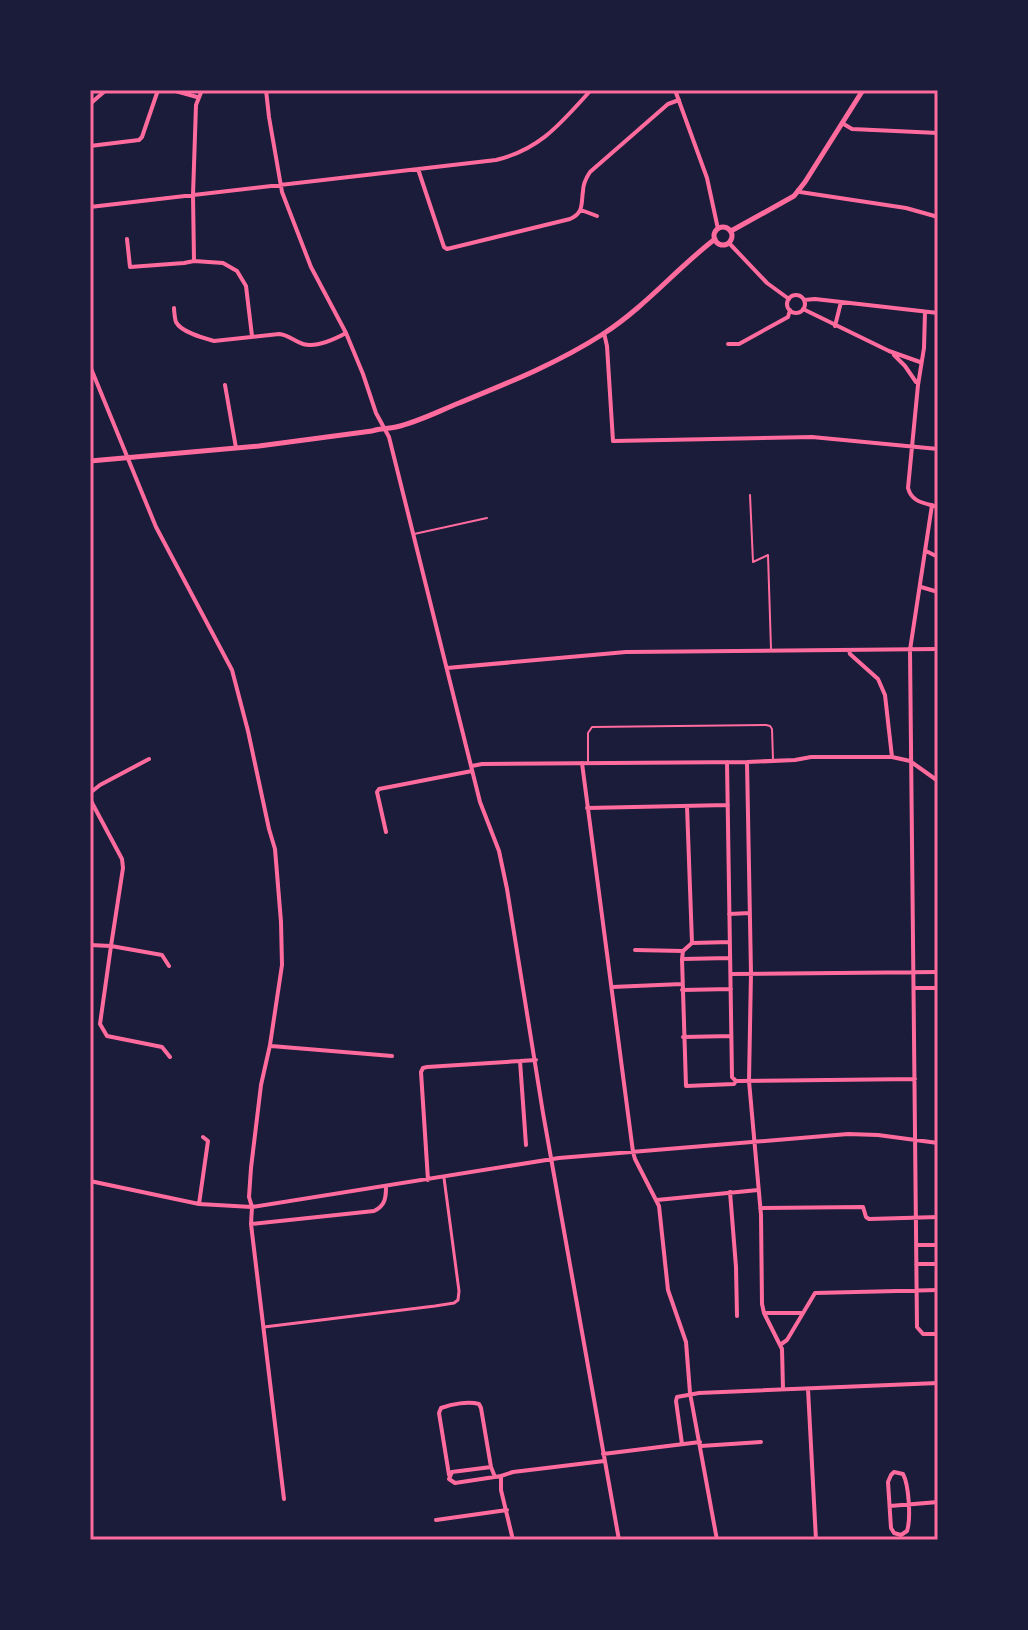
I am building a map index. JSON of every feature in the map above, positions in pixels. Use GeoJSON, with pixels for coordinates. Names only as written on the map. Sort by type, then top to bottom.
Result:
{"type":"FeatureCollection","features":[{"type":"Feature","properties":{"kind":"street"},"geometry":{"type":"LineString","coordinates":[[90,104],[106,90]]}},
{"type":"Feature","properties":{"kind":"street"},"geometry":{"type":"LineString","coordinates":[[90,146],[139,140],[158,90]]}},
{"type":"Feature","properties":{"kind":"street"},"geometry":{"type":"LineString","coordinates":[[172,90],[198,97]]}},
{"type":"Feature","properties":{"kind":"street"},"geometry":{"type":"LineString","coordinates":[[194,261],[193,195],[198,97],[202,90]]}},
{"type":"Feature","properties":{"kind":"street"},"geometry":{"type":"LineString","coordinates":[[266,90],[279,184],[311,267],[346,333],[376,413],[389,437],[480,802],[502,860],[619,1540]]}},
{"type":"Feature","properties":{"kind":"street"},"geometry":{"type":"LineString","coordinates":[[90,207],[480,163],[509,157],[542,141],[591,90]]}},
{"type":"Feature","properties":{"kind":"street"},"geometry":{"type":"LineString","coordinates":[[675,90],[707,178],[718,229]]}},
{"type":"Feature","properties":{"kind":"street"},"geometry":{"type":"LineString","coordinates":[[731,231],[794,196],[863,90]]}},
{"type":"Feature","properties":{"kind":"street"},"geometry":{"type":"LineString","coordinates":[[418,169],[447,249],[570,219],[581,210],[585,182],[590,172],[668,104],[679,100]]}},
{"type":"Feature","properties":{"kind":"street"},"geometry":{"type":"LineString","coordinates":[[841,123],[852,129],[938,133]]}},
{"type":"Feature","properties":{"kind":"street"},"geometry":{"type":"LineString","coordinates":[[798,190],[906,208],[938,217]]}},
{"type":"Feature","properties":{"kind":"street"},"geometry":{"type":"LineString","coordinates":[[581,210],[597,216]]}},
{"type":"Feature","properties":{"kind":"street"},"geometry":{"type":"LineString","coordinates":[[725,227],[731,231],[729,243],[721,245],[715,239],[718,229],[725,227]]}},
{"type":"Feature","properties":{"kind":"street"},"geometry":{"type":"LineString","coordinates":[[127,239],[130,267],[194,261],[223,263],[237,271],[246,286],[252,336]]}},
{"type":"Feature","properties":{"kind":"street"},"geometry":{"type":"LineString","coordinates":[[90,461],[236,448],[358,433],[406,423],[495,388],[566,355],[604,333],[644,303],[715,239]]}},
{"type":"Feature","properties":{"kind":"street"},"geometry":{"type":"LineString","coordinates":[[729,243],[767,283],[789,299]]}},
{"type":"Feature","properties":{"kind":"street"},"geometry":{"type":"LineString","coordinates":[[728,344],[739,344],[788,317],[789,299],[796,295],[804,300],[803,309],[798,312],[790,310]]}},
{"type":"Feature","properties":{"kind":"street"},"geometry":{"type":"LineString","coordinates":[[804,300],[809,298],[938,313]]}},
{"type":"Feature","properties":{"kind":"street"},"geometry":{"type":"LineString","coordinates":[[835,326],[841,302]]}},
{"type":"Feature","properties":{"kind":"street"},"geometry":{"type":"LineString","coordinates":[[174,308],[179,326],[214,341],[287,335],[300,343],[314,345],[346,333]]}},
{"type":"Feature","properties":{"kind":"street"},"geometry":{"type":"LineString","coordinates":[[803,309],[889,351],[920,362]]}},
{"type":"Feature","properties":{"kind":"street"},"geometry":{"type":"LineString","coordinates":[[925,312],[924,348],[908,488],[914,500],[935,506],[910,650],[916,1264],[917,1327],[923,1334],[938,1334]]}},
{"type":"Feature","properties":{"kind":"street"},"geometry":{"type":"LineString","coordinates":[[604,333],[613,441],[812,437],[938,449]]}},
{"type":"Feature","properties":{"kind":"street"},"geometry":{"type":"LineString","coordinates":[[889,351],[905,366],[918,385]]}},
{"type":"Feature","properties":{"kind":"street"},"geometry":{"type":"LineString","coordinates":[[90,366],[156,527],[232,670],[275,849],[282,965],[261,1085],[249,1197],[284,1499]]}},
{"type":"Feature","properties":{"kind":"street"},"geometry":{"type":"LineString","coordinates":[[225,385],[236,448]]}},
{"type":"Feature","properties":{"kind":"street"},"geometry":{"type":"LineString","coordinates":[[931,518],[938,519]]}},
{"type":"Feature","properties":{"kind":"street"},"geometry":{"type":"LineString","coordinates":[[926,551],[938,557]]}},
{"type":"Feature","properties":{"kind":"street"},"geometry":{"type":"LineString","coordinates":[[920,587],[938,592]]}},
{"type":"Feature","properties":{"kind":"street"},"geometry":{"type":"LineString","coordinates":[[849,649],[850,654],[878,679],[885,695],[892,757]]}},
{"type":"Feature","properties":{"kind":"street"},"geometry":{"type":"LineString","coordinates":[[447,668],[626,652],[938,649]]}},
{"type":"Feature","properties":{"kind":"street"},"geometry":{"type":"LineString","coordinates":[[386,832],[377,792],[379,789],[472,769],[482,764],[747,762],[811,757],[892,757],[910,761],[938,781]]}},
{"type":"Feature","properties":{"kind":"street"},"geometry":{"type":"LineString","coordinates":[[149,759],[100,785],[90,796],[122,859],[123,868],[100,1024],[107,1036],[162,1047],[170,1057]]}},
{"type":"Feature","properties":{"kind":"street"},"geometry":{"type":"LineString","coordinates":[[727,762],[732,1077],[736,1081]]}},
{"type":"Feature","properties":{"kind":"street"},"geometry":{"type":"LineString","coordinates":[[747,762],[751,973],[749,1081],[760,1208],[764,1313],[782,1352],[783,1389]]}},
{"type":"Feature","properties":{"kind":"street"},"geometry":{"type":"LineString","coordinates":[[582,763],[633,1152],[657,1200],[668,1290],[686,1342],[690,1393],[717,1540]]}},
{"type":"Feature","properties":{"kind":"street"},"geometry":{"type":"LineString","coordinates":[[587,808],[728,805]]}},
{"type":"Feature","properties":{"kind":"street"},"geometry":{"type":"LineString","coordinates":[[687,806],[692,943]]}},
{"type":"Feature","properties":{"kind":"street"},"geometry":{"type":"LineString","coordinates":[[729,914],[750,913]]}},
{"type":"Feature","properties":{"kind":"street"},"geometry":{"type":"LineString","coordinates":[[730,942],[692,943],[683,951],[686,1086],[734,1084],[736,1081],[915,1079]]}},
{"type":"Feature","properties":{"kind":"street"},"geometry":{"type":"LineString","coordinates":[[90,945],[162,955],[169,966]]}},
{"type":"Feature","properties":{"kind":"street"},"geometry":{"type":"LineString","coordinates":[[635,950],[683,951]]}},
{"type":"Feature","properties":{"kind":"street"},"geometry":{"type":"LineString","coordinates":[[682,959],[730,958]]}},
{"type":"Feature","properties":{"kind":"street"},"geometry":{"type":"LineString","coordinates":[[731,974],[938,972]]}},
{"type":"Feature","properties":{"kind":"street"},"geometry":{"type":"LineString","coordinates":[[612,987],[682,984]]}},
{"type":"Feature","properties":{"kind":"street"},"geometry":{"type":"LineString","coordinates":[[914,988],[938,988]]}},
{"type":"Feature","properties":{"kind":"street"},"geometry":{"type":"LineString","coordinates":[[682,990],[731,989]]}},
{"type":"Feature","properties":{"kind":"street"},"geometry":{"type":"LineString","coordinates":[[683,1037],[731,1036]]}},
{"type":"Feature","properties":{"kind":"street"},"geometry":{"type":"LineString","coordinates":[[270,1045],[392,1056]]}},
{"type":"Feature","properties":{"kind":"street"},"geometry":{"type":"LineString","coordinates":[[428,1180],[423,1068],[536,1060]]}},
{"type":"Feature","properties":{"kind":"street"},"geometry":{"type":"LineString","coordinates":[[520,1061],[526,1145]]}},
{"type":"Feature","properties":{"kind":"street"},"geometry":{"type":"LineString","coordinates":[[90,1181],[199,1204],[252,1207],[552,1159],[848,1134],[938,1143]]}},
{"type":"Feature","properties":{"kind":"street"},"geometry":{"type":"LineString","coordinates":[[199,1204],[208,1141],[203,1137]]}},
{"type":"Feature","properties":{"kind":"street"},"geometry":{"type":"LineString","coordinates":[[264,1327],[435,1306],[458,1300],[444,1176]]}},
{"type":"Feature","properties":{"kind":"street"},"geometry":{"type":"LineString","coordinates":[[251,1224],[374,1211],[383,1203],[386,1186]]}},
{"type":"Feature","properties":{"kind":"street"},"geometry":{"type":"LineString","coordinates":[[657,1200],[758,1190]]}},
{"type":"Feature","properties":{"kind":"street"},"geometry":{"type":"LineString","coordinates":[[730,1192],[737,1316]]}},
{"type":"Feature","properties":{"kind":"street"},"geometry":{"type":"LineString","coordinates":[[760,1208],[863,1207],[869,1219],[938,1217]]}},
{"type":"Feature","properties":{"kind":"street"},"geometry":{"type":"LineString","coordinates":[[916,1245],[938,1245]]}},
{"type":"Feature","properties":{"kind":"street"},"geometry":{"type":"LineString","coordinates":[[916,1264],[938,1264]]}},
{"type":"Feature","properties":{"kind":"street"},"geometry":{"type":"LineString","coordinates":[[780,1345],[787,1340],[813,1295],[818,1292],[938,1290]]}},
{"type":"Feature","properties":{"kind":"street"},"geometry":{"type":"LineString","coordinates":[[764,1313],[802,1313]]}},
{"type":"Feature","properties":{"kind":"street"},"geometry":{"type":"LineString","coordinates":[[682,1444],[676,1401],[677,1397],[690,1393],[938,1383]]}},
{"type":"Feature","properties":{"kind":"street"},"geometry":{"type":"LineString","coordinates":[[808,1389],[816,1540]]}},
{"type":"Feature","properties":{"kind":"street"},"geometry":{"type":"LineString","coordinates":[[513,1540],[498,1476],[491,1467],[479,1404],[441,1408],[439,1413],[449,1479],[455,1483],[498,1476],[513,1472],[604,1461]]}},
{"type":"Feature","properties":{"kind":"street"},"geometry":{"type":"LineString","coordinates":[[602,1454],[682,1444],[761,1442]]}},
{"type":"Feature","properties":{"kind":"street"},"geometry":{"type":"LineString","coordinates":[[449,1475],[491,1467]]}},
{"type":"Feature","properties":{"kind":"street"},"geometry":{"type":"LineString","coordinates":[[897,1472],[906,1476],[908,1528],[904,1534],[892,1530],[890,1506],[889,1478],[897,1472]]}},
{"type":"Feature","properties":{"kind":"street"},"geometry":{"type":"LineString","coordinates":[[890,1506],[938,1502]]}},
{"type":"Feature","properties":{"kind":"street"},"geometry":{"type":"LineString","coordinates":[[436,1520],[507,1510]]}},
{"type":"Feature","properties":{"kind":"lane"},"geometry":{"type":"LineString","coordinates":[[750,495],[753,562],[768,555],[771,650]]}},
{"type":"Feature","properties":{"kind":"lane"},"geometry":{"type":"LineString","coordinates":[[413,534],[487,518]]}},
{"type":"Feature","properties":{"kind":"lane"},"geometry":{"type":"LineString","coordinates":[[589,763],[588,733],[592,727],[766,725],[772,729],[773,761]]}}]}
